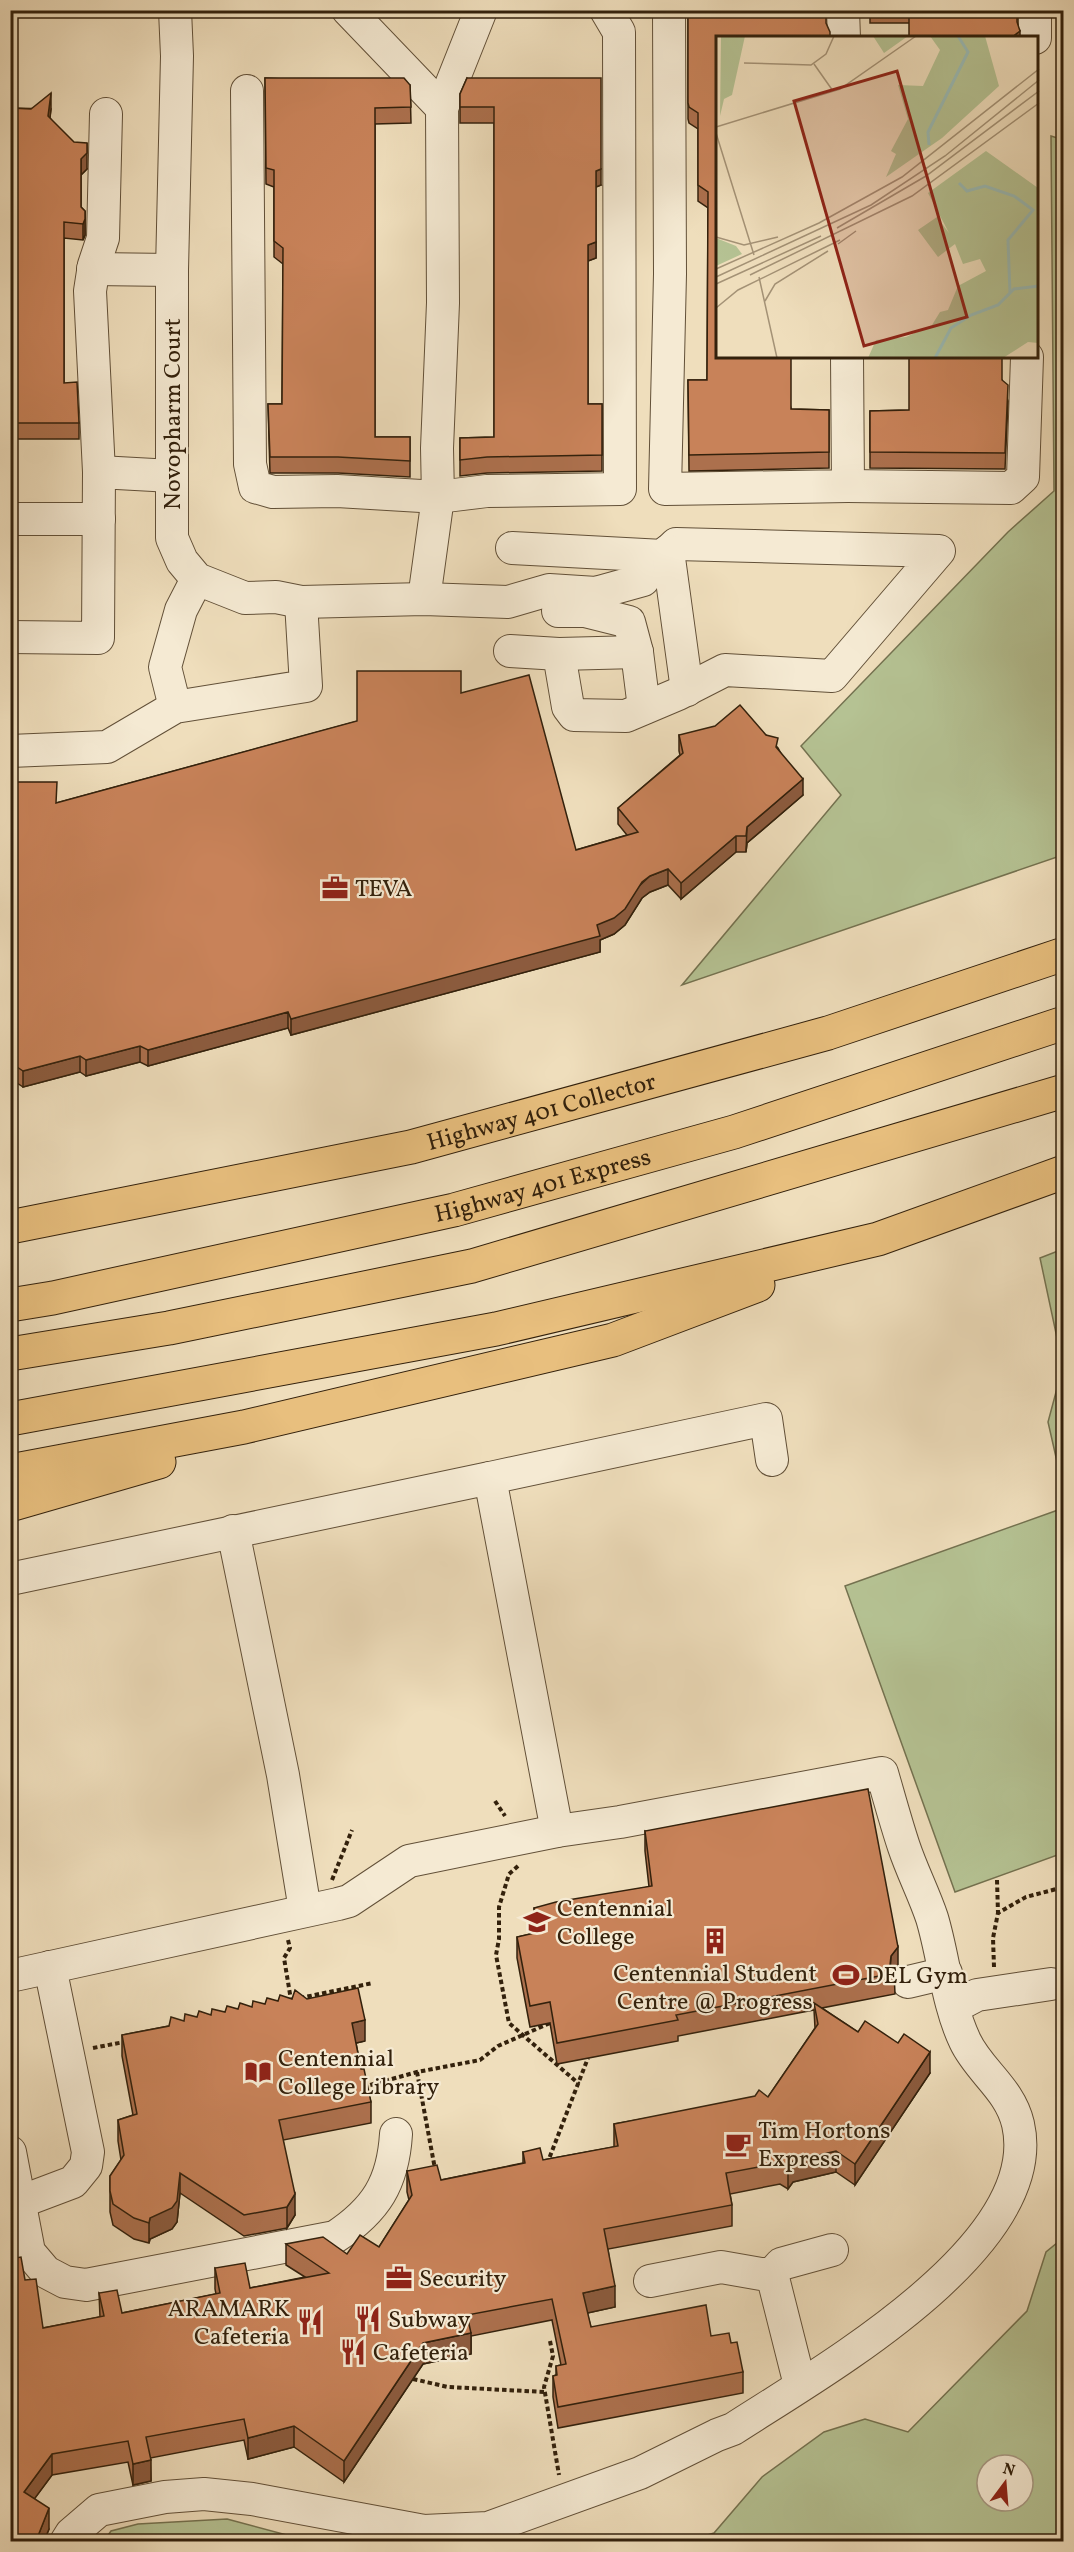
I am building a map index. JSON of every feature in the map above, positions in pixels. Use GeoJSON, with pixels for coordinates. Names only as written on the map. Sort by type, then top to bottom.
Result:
{"type":"FeatureCollection","features":[{"type":"Feature","properties":{"kind":"highway","name":"Highway 401 Collector"},"geometry":{"type":"LineString","coordinates":[[10,1227],[411,1147],[828,1033],[1064,954]]}},
{"type":"Feature","properties":{"kind":"highway","name":"Highway 401 Express"},"geometry":{"type":"LineString","coordinates":[[10,1305],[64,1296],[465,1207],[734,1132],[1064,1023]]}},
{"type":"Feature","properties":{"kind":"highway"},"geometry":{"type":"LineString","coordinates":[[10,1354],[169,1328],[472,1266],[1064,1091]]}},
{"type":"Feature","properties":{"kind":"highway"},"geometry":{"type":"LineString","coordinates":[[10,1471],[244,1427],[613,1340],[1064,1172]]}},
{"type":"Feature","properties":{"kind":"highway"},"geometry":{"type":"LineString","coordinates":[[10,1419],[496,1329],[879,1239]]}},
{"type":"Feature","properties":{"kind":"highway"},"geometry":{"type":"LineString","coordinates":[[10,1505],[168,1460],[244,1427]]}},
{"type":"Feature","properties":{"kind":"street","name":"Novopharm Court"},"geometry":{"type":"LineString","coordinates":[[175,10],[177,56],[172,270],[172,538],[182,561],[197,579]]}},
{"type":"Feature","properties":{"kind":"street"},"geometry":{"type":"LineString","coordinates":[[348,10],[442,108]]}},
{"type":"Feature","properties":{"kind":"street"},"geometry":{"type":"LineString","coordinates":[[423,599],[438,497],[437,448],[443,303],[442,108],[481,10]]}},
{"type":"Feature","properties":{"kind":"street"},"geometry":{"type":"LineString","coordinates":[[247,91],[250,464],[255,487],[273,492],[336,491],[438,497],[487,491],[620,489],[619,32],[606,10]]}},
{"type":"Feature","properties":{"kind":"street"},"geometry":{"type":"LineString","coordinates":[[669,10],[670,274],[665,489],[848,486],[1011,488],[1023,477],[1027,358]]}},
{"type":"Feature","properties":{"kind":"street"},"geometry":{"type":"LineString","coordinates":[[843,10],[844,36]]}},
{"type":"Feature","properties":{"kind":"street"},"geometry":{"type":"LineString","coordinates":[[1035,10],[1035,36]]}},
{"type":"Feature","properties":{"kind":"street"},"geometry":{"type":"LineString","coordinates":[[10,637],[98,638],[99,472],[90,291],[93,269],[103,238],[106,114]]}},
{"type":"Feature","properties":{"kind":"street"},"geometry":{"type":"LineString","coordinates":[[93,269],[172,270]]}},
{"type":"Feature","properties":{"kind":"street"},"geometry":{"type":"LineString","coordinates":[[847,358],[848,486]]}},
{"type":"Feature","properties":{"kind":"street"},"geometry":{"type":"LineString","coordinates":[[99,472],[172,476]]}},
{"type":"Feature","properties":{"kind":"street"},"geometry":{"type":"LineString","coordinates":[[10,519],[99,519]]}},
{"type":"Feature","properties":{"kind":"street"},"geometry":{"type":"LineString","coordinates":[[175,706],[165,667],[181,610],[197,579],[245,598],[276,597],[301,602],[423,599],[508,602],[549,590],[596,593],[643,580],[676,544],[939,551],[832,676],[725,670],[687,690],[626,716],[574,715],[568,707],[559,654]]}},
{"type":"Feature","properties":{"kind":"street"},"geometry":{"type":"LineString","coordinates":[[512,548],[666,553]]}},
{"type":"Feature","properties":{"kind":"street"},"geometry":{"type":"LineString","coordinates":[[666,553],[687,690]]}},
{"type":"Feature","properties":{"kind":"street"},"geometry":{"type":"LineString","coordinates":[[10,751],[107,747],[175,706],[306,686],[301,602]]}},
{"type":"Feature","properties":{"kind":"street"},"geometry":{"type":"LineString","coordinates":[[508,602],[522,610],[585,611],[629,622],[637,652],[644,708]]}},
{"type":"Feature","properties":{"kind":"street"},"geometry":{"type":"LineString","coordinates":[[510,651],[559,654],[637,652]]}},
{"type":"Feature","properties":{"kind":"street"},"geometry":{"type":"LineString","coordinates":[[10,1579],[766,1419],[772,1460]]}},
{"type":"Feature","properties":{"kind":"street"},"geometry":{"type":"LineString","coordinates":[[490,1478],[558,1831]]}},
{"type":"Feature","properties":{"kind":"street"},"geometry":{"type":"LineString","coordinates":[[233,1531],[281,1764],[296,1922]]}},
{"type":"Feature","properties":{"kind":"street"},"geometry":{"type":"LineString","coordinates":[[10,1976],[296,1922],[349,1901],[409,1861],[558,1831],[620,1822],[882,1773],[904,1848],[932,1917],[965,2042],[1007,2096],[1018,2124],[1020,2163],[1007,2201],[964,2261],[881,2332],[733,2429],[640,2473],[488,2528],[424,2531],[252,2499],[204,2494],[165,2497],[99,2510],[66,2541]]}},
{"type":"Feature","properties":{"kind":"street"},"geometry":{"type":"LineString","coordinates":[[20,2202],[73,2182],[86,2166],[88,2152],[51,1967]]}},
{"type":"Feature","properties":{"kind":"street"},"geometry":{"type":"LineString","coordinates":[[908,1982],[946,1973]]}},
{"type":"Feature","properties":{"kind":"street"},"geometry":{"type":"LineString","coordinates":[[954,2007],[977,1995],[1051,1983]]}},
{"type":"Feature","properties":{"kind":"street"},"geometry":{"type":"LineString","coordinates":[[10,2152],[29,2252],[46,2272],[65,2282],[86,2285],[334,2237],[360,2221],[390,2175],[395,2160],[396,2134]]}},
{"type":"Feature","properties":{"kind":"street"},"geometry":{"type":"LineString","coordinates":[[650,2281],[721,2267],[772,2274],[781,2264],[832,2250]]}},
{"type":"Feature","properties":{"kind":"street"},"geometry":{"type":"LineString","coordinates":[[772,2274],[800,2385]]}},
{"type":"Feature","properties":{"kind":"path"},"geometry":{"type":"LineString","coordinates":[[330,1884],[352,1830]]}},
{"type":"Feature","properties":{"kind":"path"},"geometry":{"type":"LineString","coordinates":[[518,1839],[522,1861],[509,1874],[499,1907],[499,1939],[496,1955],[509,2023],[579,2084]]}},
{"type":"Feature","properties":{"kind":"path"},"geometry":{"type":"LineString","coordinates":[[995,1992],[993,1938],[998,1913],[997,1880]]}},
{"type":"Feature","properties":{"kind":"path"},"geometry":{"type":"LineString","coordinates":[[998,1913],[1026,1897],[1064,1887]]}},
{"type":"Feature","properties":{"kind":"path"},"geometry":{"type":"LineString","coordinates":[[291,2000],[284,1958],[290,1948],[296,1922]]}},
{"type":"Feature","properties":{"kind":"path"},"geometry":{"type":"LineString","coordinates":[[282,2001],[373,1983]]}},
{"type":"Feature","properties":{"kind":"path"},"geometry":{"type":"LineString","coordinates":[[357,2088],[417,2072],[480,2060],[498,2046],[550,2023]]}},
{"type":"Feature","properties":{"kind":"path"},"geometry":{"type":"LineString","coordinates":[[92,2048],[134,2040]]}},
{"type":"Feature","properties":{"kind":"path"},"geometry":{"type":"LineString","coordinates":[[546,2170],[588,2058]]}},
{"type":"Feature","properties":{"kind":"path"},"geometry":{"type":"LineString","coordinates":[[417,2072],[437,2180]]}},
{"type":"Feature","properties":{"kind":"path"},"geometry":{"type":"LineString","coordinates":[[537,2163],[548,2161]]}},
{"type":"Feature","properties":{"kind":"path"},"geometry":{"type":"LineString","coordinates":[[550,2341],[553,2356],[545,2392],[563,2499]]}},
{"type":"Feature","properties":{"kind":"path"},"geometry":{"type":"LineString","coordinates":[[413,2379],[448,2387],[545,2392]]}},
{"type":"Feature","properties":{"kind":"green space"},"geometry":{"type":"Polygon","coordinates":[[[1051,136],[1064,140],[1063,855],[682,985],[841,795],[801,746],[1008,532],[1054,491],[1051,136]]]}},
{"type":"Feature","properties":{"kind":"green space"},"geometry":{"type":"Polygon","coordinates":[[[1064,1249],[1063,1488],[1048,1422],[1063,1366],[1040,1258],[1064,1249]]]}},
{"type":"Feature","properties":{"kind":"green space"},"geometry":{"type":"Polygon","coordinates":[[[1058,1510],[1064,1526],[1063,1853],[955,1892],[845,1586],[1058,1510]]]}},
{"type":"Feature","properties":{"kind":"green space"},"geometry":{"type":"Polygon","coordinates":[[[1063,2238],[1063,2541],[688,2541],[714,2533],[762,2477],[824,2432],[865,2419],[908,2432],[1027,2311],[1046,2252],[1063,2238]]]}},
{"type":"Feature","properties":{"kind":"green space"},"geometry":{"type":"Polygon","coordinates":[[[227,2519],[309,2541],[104,2541],[111,2531],[138,2524],[227,2519]]]}},
{"type":"Feature","properties":{"kind":"building"},"geometry":{"type":"Polygon","coordinates":[[[720,10],[826,10],[826,23],[830,36],[716,36],[716,358],[791,358],[791,409],[829,410],[829,452],[689,455],[688,380],[707,380],[708,192],[698,185],[698,113],[689,107],[688,103],[688,15],[718,15],[720,10]]]}},
{"type":"Feature","properties":{"kind":"building"},"geometry":{"type":"Polygon","coordinates":[[[909,10],[1017,10],[1020,31],[1014,36],[909,36],[909,10]]]}},
{"type":"Feature","properties":{"kind":"building"},"geometry":{"type":"Polygon","coordinates":[[[265,78],[404,78],[410,85],[411,107],[375,108],[375,437],[410,437],[410,461],[338,457],[270,457],[268,404],[282,404],[283,248],[274,241],[274,170],[266,168],[265,78]]]}},
{"type":"Feature","properties":{"kind":"building"},"geometry":{"type":"Polygon","coordinates":[[[467,78],[601,78],[601,169],[596,171],[596,242],[588,245],[588,404],[602,404],[602,455],[487,457],[460,460],[460,438],[494,437],[494,107],[460,107],[460,94],[467,78]]]}},
{"type":"Feature","properties":{"kind":"building"},"geometry":{"type":"Polygon","coordinates":[[[51,93],[48,116],[74,142],[87,143],[87,153],[81,159],[81,207],[85,211],[85,219],[83,224],[64,222],[64,383],[77,382],[79,423],[10,423],[10,108],[31,109],[51,93]]]}},
{"type":"Feature","properties":{"kind":"building"},"geometry":{"type":"Polygon","coordinates":[[[909,358],[1002,358],[1002,380],[1008,385],[1005,453],[870,452],[870,411],[909,410],[909,358]]]}},
{"type":"Feature","properties":{"kind":"building","name":"TEVA"},"geometry":{"type":"Polygon","coordinates":[[[357,671],[461,671],[461,693],[529,675],[576,850],[638,832],[618,808],[683,753],[679,735],[715,726],[740,705],[766,735],[778,738],[776,747],[803,779],[747,827],[746,836],[736,836],[681,883],[668,869],[642,882],[625,909],[614,918],[597,925],[600,936],[291,1019],[288,1012],[148,1050],[140,1046],[86,1060],[80,1056],[23,1071],[17,1067],[10,1069],[10,782],[57,782],[56,803],[357,721],[357,671]]]}},
{"type":"Feature","properties":{"kind":"building","name":"Centennial Student Centre @ Progress"},"geometry":{"type":"Polygon","coordinates":[[[868,1789],[898,1947],[891,1956],[890,1965],[895,1973],[676,2015],[678,2020],[557,2043],[550,2002],[530,2006],[517,1937],[539,1932],[534,1908],[556,1902],[652,1886],[645,1831],[868,1789]]]}},
{"type":"Feature","properties":{"kind":"building"},"geometry":{"type":"Polygon","coordinates":[[[358,1988],[365,2020],[352,2023],[361,2069],[364,2069],[371,2102],[279,2120],[295,2194],[287,2207],[244,2215],[180,2173],[177,2201],[172,2208],[150,2218],[149,2223],[134,2218],[113,2204],[110,2176],[124,2155],[118,2120],[137,2114],[122,2035],[169,2026],[171,2017],[184,2021],[185,2014],[197,2017],[199,2011],[211,2015],[212,2009],[225,2012],[227,2006],[238,2009],[240,2003],[252,2007],[253,2001],[265,2004],[267,1998],[278,2001],[280,1995],[292,1999],[295,1990],[307,1999],[358,1988]]]}},
{"type":"Feature","properties":{"kind":"building"},"geometry":{"type":"Polygon","coordinates":[[[814,2003],[858,2032],[865,2021],[898,2043],[904,2034],[930,2052],[855,2164],[836,2151],[793,2161],[788,2168],[780,2163],[726,2173],[732,2205],[604,2229],[615,2286],[583,2293],[591,2327],[706,2305],[711,2336],[729,2333],[731,2343],[737,2342],[743,2372],[558,2407],[553,2376],[557,2375],[556,2366],[566,2364],[552,2299],[467,2315],[471,2333],[423,2343],[344,2461],[294,2426],[248,2438],[244,2419],[146,2437],[151,2460],[133,2464],[128,2441],[52,2454],[24,2492],[49,2508],[36,2541],[10,2541],[10,2259],[21,2257],[25,2280],[36,2279],[43,2328],[104,2316],[99,2293],[117,2290],[122,2313],[220,2293],[215,2268],[245,2263],[250,2288],[329,2273],[286,2244],[323,2237],[347,2254],[360,2235],[379,2247],[412,2195],[407,2171],[437,2165],[441,2180],[525,2163],[523,2152],[540,2148],[543,2160],[618,2146],[614,2124],[755,2096],[759,2090],[768,2097],[818,2024],[814,2003]]]}},
{"type":"Feature","properties":{"kind":"place","name":"TEVA"},"geometry":{"type":"Point","coordinates":[335,888]}},
{"type":"Feature","properties":{"kind":"place","name":"Centennial College"},"geometry":{"type":"Point","coordinates":[537,1922]}},
{"type":"Feature","properties":{"kind":"place","name":"Centennial Student Centre @ Progress"},"geometry":{"type":"Point","coordinates":[715,1941]}},
{"type":"Feature","properties":{"kind":"place","name":"DEL Gym"},"geometry":{"type":"Point","coordinates":[846,1975]}},
{"type":"Feature","properties":{"kind":"place","name":"Centennial College Library"},"geometry":{"type":"Point","coordinates":[258,2072]}},
{"type":"Feature","properties":{"kind":"place","name":"Tim Hortons Express"},"geometry":{"type":"Point","coordinates":[738,2144]}},
{"type":"Feature","properties":{"kind":"place","name":"Security"},"geometry":{"type":"Point","coordinates":[399,2278]}},
{"type":"Feature","properties":{"kind":"place","name":"Subway"},"geometry":{"type":"Point","coordinates":[368,2319]}},
{"type":"Feature","properties":{"kind":"place","name":"ARAMARK Cafeteria"},"geometry":{"type":"Point","coordinates":[310,2322]}},
{"type":"Feature","properties":{"kind":"place","name":"Cafeteria"},"geometry":{"type":"Point","coordinates":[353,2352]}}]}
